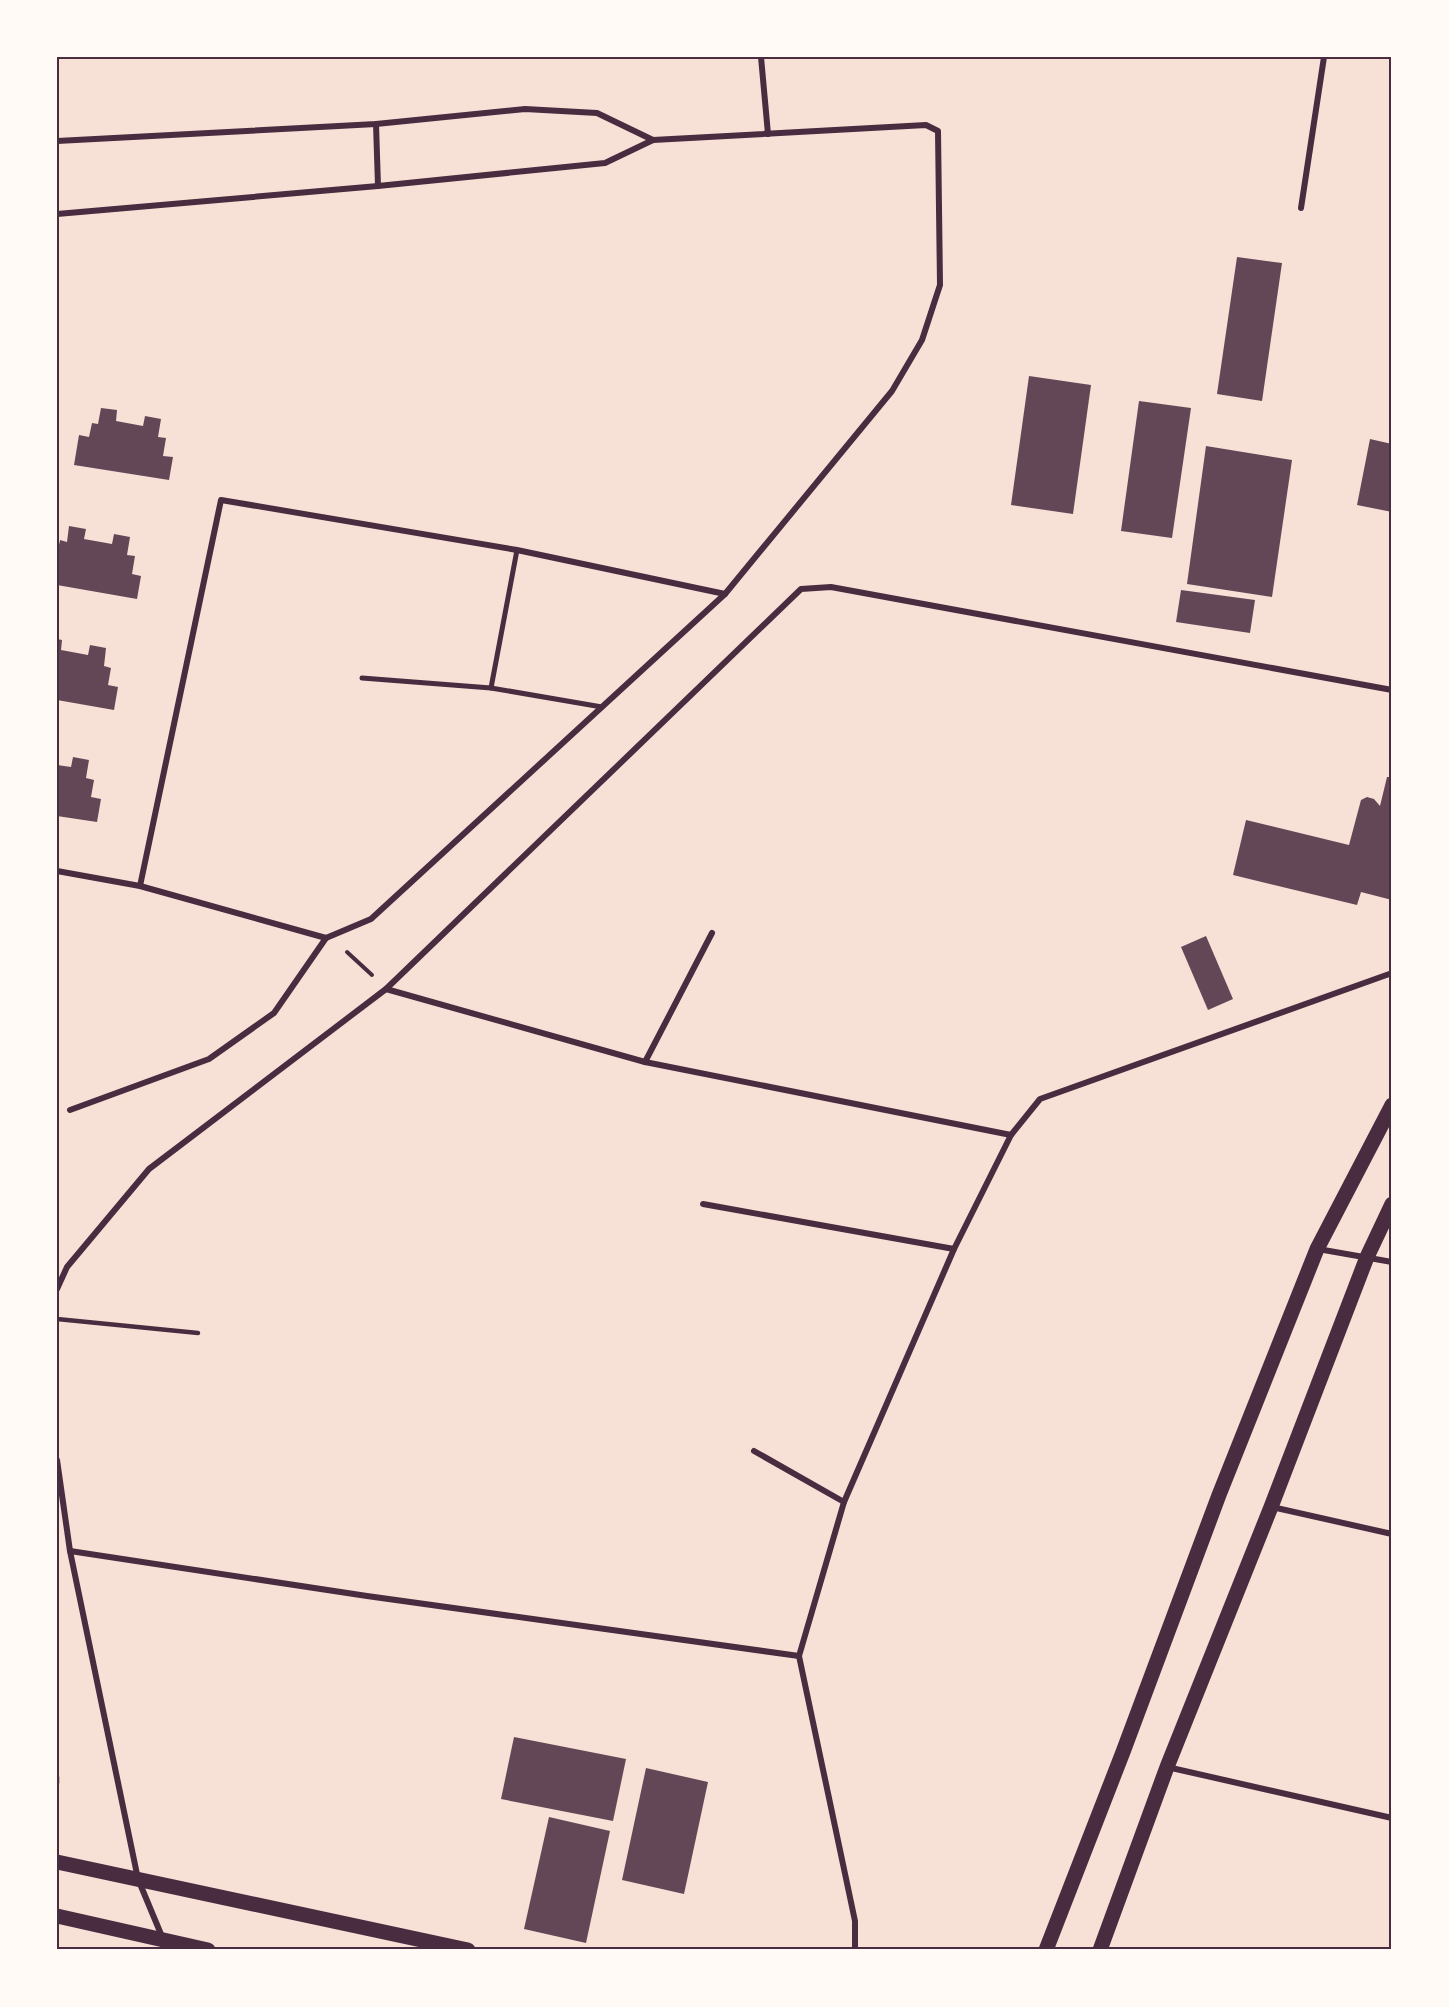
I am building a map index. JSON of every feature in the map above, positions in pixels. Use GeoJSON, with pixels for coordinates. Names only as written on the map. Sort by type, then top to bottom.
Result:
{"type":"FeatureCollection","features":[{"type":"Feature","properties":{"kind":"main road"},"geometry":{"type":"LineString","coordinates":[[1046,1950],[1219,1495],[1317,1249],[1392,1105]]}},
{"type":"Feature","properties":{"kind":"main road"},"geometry":{"type":"LineString","coordinates":[[1100,1950],[1167,1767],[1271,1507],[1367,1257],[1392,1204]]}},
{"type":"Feature","properties":{"kind":"main road"},"geometry":{"type":"LineString","coordinates":[[57,1862],[468,1950]]}},
{"type":"Feature","properties":{"kind":"main road"},"geometry":{"type":"LineString","coordinates":[[57,1916],[131,1933],[165,1945],[208,1950]]}},
{"type":"Feature","properties":{"kind":"street"},"geometry":{"type":"LineString","coordinates":[[761,57],[768,134]]}},
{"type":"Feature","properties":{"kind":"street"},"geometry":{"type":"LineString","coordinates":[[1301,208],[1324,57]]}},
{"type":"Feature","properties":{"kind":"street"},"geometry":{"type":"LineString","coordinates":[[57,141],[376,124],[525,109],[597,113],[653,140]]}},
{"type":"Feature","properties":{"kind":"street"},"geometry":{"type":"LineString","coordinates":[[376,124],[378,186]]}},
{"type":"Feature","properties":{"kind":"street"},"geometry":{"type":"LineString","coordinates":[[57,214],[378,186],[605,163],[653,140],[926,124],[938,131],[940,285],[922,340],[892,391],[725,594],[371,919],[326,938],[274,1013],[209,1059],[70,1110]]}},
{"type":"Feature","properties":{"kind":"street"},"geometry":{"type":"LineString","coordinates":[[140,886],[222,500],[517,550],[725,594]]}},
{"type":"Feature","properties":{"kind":"street"},"geometry":{"type":"LineString","coordinates":[[491,688],[517,550]]}},
{"type":"Feature","properties":{"kind":"street"},"geometry":{"type":"LineString","coordinates":[[57,1288],[67,1267],[149,1169],[386,989],[801,588],[831,587],[1392,690]]}},
{"type":"Feature","properties":{"kind":"street"},"geometry":{"type":"LineString","coordinates":[[362,678],[491,688],[602,707]]}},
{"type":"Feature","properties":{"kind":"street"},"geometry":{"type":"LineString","coordinates":[[57,871],[140,886],[326,938]]}},
{"type":"Feature","properties":{"kind":"street"},"geometry":{"type":"LineString","coordinates":[[645,1062],[712,933]]}},
{"type":"Feature","properties":{"kind":"street"},"geometry":{"type":"LineString","coordinates":[[855,1950],[855,1921],[799,1656],[844,1502],[954,1249],[1011,1135],[1040,1099],[1392,973]]}},
{"type":"Feature","properties":{"kind":"street"},"geometry":{"type":"LineString","coordinates":[[386,989],[645,1062],[1011,1135]]}},
{"type":"Feature","properties":{"kind":"street"},"geometry":{"type":"LineString","coordinates":[[703,1204],[954,1249]]}},
{"type":"Feature","properties":{"kind":"street"},"geometry":{"type":"LineString","coordinates":[[1317,1249],[1392,1262]]}},
{"type":"Feature","properties":{"kind":"street"},"geometry":{"type":"LineString","coordinates":[[754,1451],[844,1502]]}},
{"type":"Feature","properties":{"kind":"street"},"geometry":{"type":"LineString","coordinates":[[57,1460],[70,1551],[138,1879],[165,1945]]}},
{"type":"Feature","properties":{"kind":"street"},"geometry":{"type":"LineString","coordinates":[[1271,1507],[1392,1534]]}},
{"type":"Feature","properties":{"kind":"street"},"geometry":{"type":"LineString","coordinates":[[70,1551],[367,1596],[799,1656]]}},
{"type":"Feature","properties":{"kind":"street"},"geometry":{"type":"LineString","coordinates":[[1167,1767],[1392,1818]]}},
{"type":"Feature","properties":{"kind":"lane"},"geometry":{"type":"LineString","coordinates":[[57,1319],[198,1333]]}},
{"type":"Feature","properties":{"kind":"lane"},"geometry":{"type":"LineString","coordinates":[[57,1778],[57,1783]]}},
{"type":"Feature","properties":{"kind":"path"},"geometry":{"type":"LineString","coordinates":[[342,947],[377,980]]}},
{"type":"Feature","properties":{"kind":"building"},"geometry":{"type":"Polygon","coordinates":[[[1237,257],[1282,263],[1262,401],[1217,394],[1237,257]]]}},
{"type":"Feature","properties":{"kind":"building"},"geometry":{"type":"Polygon","coordinates":[[[1029,376],[1091,385],[1073,514],[1011,505],[1029,376]]]}},
{"type":"Feature","properties":{"kind":"building"},"geometry":{"type":"Polygon","coordinates":[[[1139,401],[1191,408],[1172,538],[1121,531],[1139,401]]]}},
{"type":"Feature","properties":{"kind":"building"},"geometry":{"type":"Polygon","coordinates":[[[101,408],[117,410],[116,421],[143,426],[145,416],[161,419],[158,437],[166,438],[163,456],[173,457],[169,480],[74,465],[79,435],[89,437],[92,423],[98,424],[101,408]]]}},
{"type":"Feature","properties":{"kind":"building"},"geometry":{"type":"Polygon","coordinates":[[[1370,439],[1392,444],[1392,512],[1357,505],[1370,439]]]}},
{"type":"Feature","properties":{"kind":"building"},"geometry":{"type":"Polygon","coordinates":[[[1206,446],[1292,460],[1272,597],[1187,584],[1206,446]]]}},
{"type":"Feature","properties":{"kind":"building"},"geometry":{"type":"Polygon","coordinates":[[[69,526],[86,529],[84,539],[112,544],[114,534],[130,537],[127,555],[135,556],[132,574],[141,576],[137,599],[57,585],[57,555],[60,540],[67,542],[69,526]]]}},
{"type":"Feature","properties":{"kind":"building"},"geometry":{"type":"Polygon","coordinates":[[[1181,590],[1255,600],[1250,633],[1176,622],[1181,590]]]}},
{"type":"Feature","properties":{"kind":"building"},"geometry":{"type":"Polygon","coordinates":[[[57,639],[62,640],[61,650],[88,655],[90,645],[106,648],[104,666],[111,668],[108,685],[118,687],[114,710],[57,700],[57,639]]]}},
{"type":"Feature","properties":{"kind":"building"},"geometry":{"type":"Polygon","coordinates":[[[73,757],[89,760],[86,778],[94,780],[91,797],[101,799],[97,822],[57,816],[57,765],[71,767],[73,757]]]}},
{"type":"Feature","properties":{"kind":"building"},"geometry":{"type":"Polygon","coordinates":[[[1387,777],[1392,777],[1392,900],[1361,892],[1357,905],[1233,875],[1246,820],[1349,845],[1361,800],[1367,797],[1374,799],[1380,806],[1387,777]]]}},
{"type":"Feature","properties":{"kind":"building"},"geometry":{"type":"Polygon","coordinates":[[[1206,936],[1233,999],[1208,1010],[1181,947],[1206,936]]]}},
{"type":"Feature","properties":{"kind":"building"},"geometry":{"type":"Polygon","coordinates":[[[514,1737],[626,1759],[613,1821],[501,1799],[514,1737]]]}},
{"type":"Feature","properties":{"kind":"building"},"geometry":{"type":"Polygon","coordinates":[[[646,1768],[708,1782],[684,1894],[622,1880],[646,1768]]]}},
{"type":"Feature","properties":{"kind":"building"},"geometry":{"type":"Polygon","coordinates":[[[549,1817],[610,1831],[586,1943],[524,1929],[549,1817]]]}}]}
